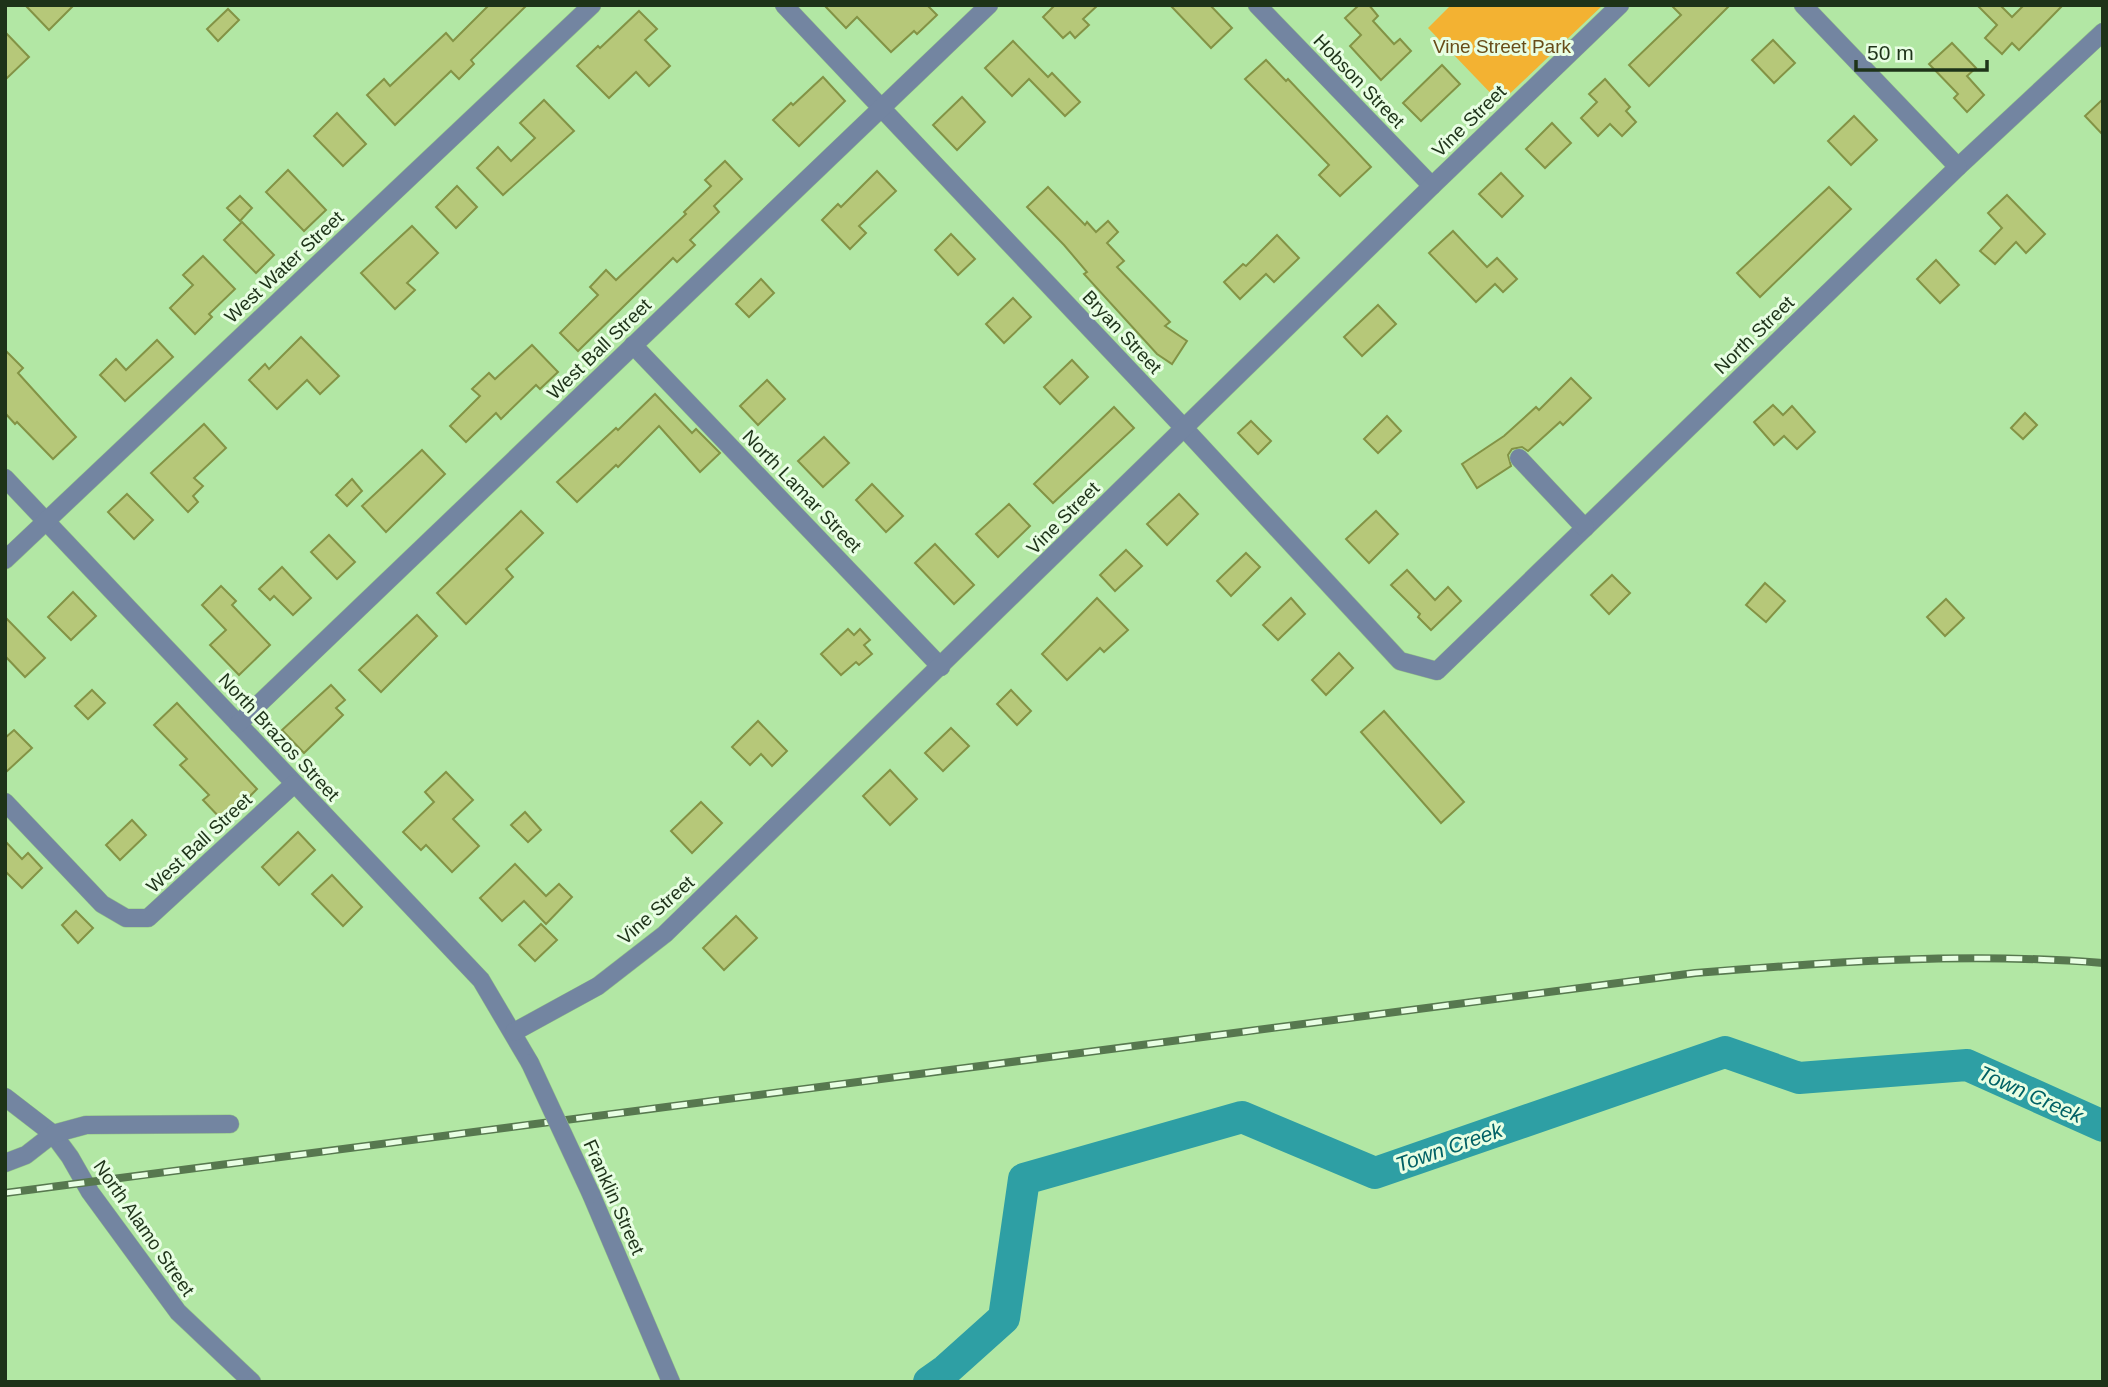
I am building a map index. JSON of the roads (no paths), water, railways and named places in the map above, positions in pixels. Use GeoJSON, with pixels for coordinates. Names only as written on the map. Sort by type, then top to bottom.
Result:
{"type":"FeatureCollection","features":[{"type":"Feature","properties":{"kind":"street","name":"West Water Street"},"geometry":{"type":"LineString","coordinates":[[5,560],[592,5]]}},
{"type":"Feature","properties":{"kind":"street","name":"Bryan Street"},"geometry":{"type":"LineString","coordinates":[[783,5],[1184,428],[1400,661],[1437,671]]}},
{"type":"Feature","properties":{"kind":"street","name":"West Ball Street"},"geometry":{"type":"LineString","coordinates":[[238,724],[989,5]]}},
{"type":"Feature","properties":{"kind":"street","name":"Hobson Street"},"geometry":{"type":"LineString","coordinates":[[1257,5],[1432,186]]}},
{"type":"Feature","properties":{"kind":"street","name":"Vine Street"},"geometry":{"type":"LineString","coordinates":[[514,1032],[598,986],[665,934],[1620,5]]}},
{"type":"Feature","properties":{"kind":"street"},"geometry":{"type":"LineString","coordinates":[[1803,5],[1958,167]]}},
{"type":"Feature","properties":{"kind":"street","name":"North Street"},"geometry":{"type":"LineString","coordinates":[[1437,671],[1958,167],[2103,32]]}},
{"type":"Feature","properties":{"kind":"street","name":"North Lamar Street"},"geometry":{"type":"LineString","coordinates":[[633,345],[941,667]]}},
{"type":"Feature","properties":{"kind":"street"},"geometry":{"type":"LineString","coordinates":[[1519,458],[1585,528]]}},
{"type":"Feature","properties":{"kind":"street","name":"North Brazos Street"},"geometry":{"type":"LineString","coordinates":[[5,478],[481,980],[514,1032]]}},
{"type":"Feature","properties":{"kind":"street","name":"West Ball Street"},"geometry":{"type":"LineString","coordinates":[[5,802],[103,904],[126,918],[149,918],[294,784]]}},
{"type":"Feature","properties":{"kind":"street","name":"Franklin Street"},"geometry":{"type":"LineString","coordinates":[[514,1032],[591,1194],[671,1382]]}},
{"type":"Feature","properties":{"kind":"street","name":"North Alamo Street"},"geometry":{"type":"LineString","coordinates":[[5,1097],[53,1134],[90,1192],[178,1312],[252,1382]]}},
{"type":"Feature","properties":{"kind":"street"},"geometry":{"type":"LineString","coordinates":[[5,1163],[26,1155],[53,1134],[86,1125],[230,1124]]}},
{"type":"Feature","properties":{"kind":"waterway","name":"Town Creek"},"geometry":{"type":"LineString","coordinates":[[929,1382],[1004,1318],[1024,1179],[1242,1117],[1375,1173],[1725,1052],[1799,1078],[1967,1065],[2103,1126]]}},
{"type":"Feature","properties":{"kind":"railway"},"geometry":{"type":"LineString","coordinates":[[5,1193],[1695,973],[1950,958],[2103,963]]}},
{"type":"Feature","properties":{"kind":"park label","name":"Vine Street Park"},"geometry":{"type":"Point","coordinates":[1502,46]}}]}
